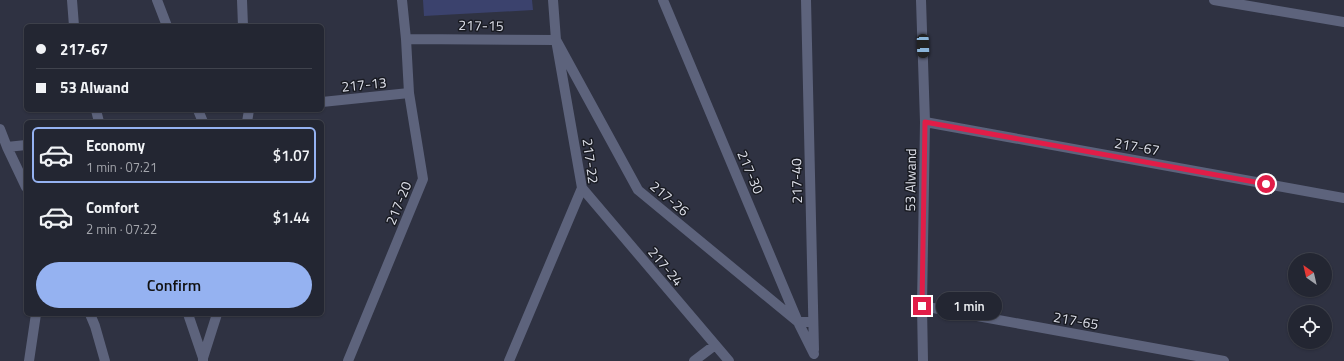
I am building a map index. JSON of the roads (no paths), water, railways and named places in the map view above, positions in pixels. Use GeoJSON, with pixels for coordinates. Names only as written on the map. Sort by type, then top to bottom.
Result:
{"type":"FeatureCollection","features":[{"type":"Feature","properties":{"kind":"street"},"geometry":{"type":"LineString","coordinates":[[72,0],[74,24]]}},
{"type":"Feature","properties":{"kind":"street"},"geometry":{"type":"LineString","coordinates":[[157,0],[166,24]]}},
{"type":"Feature","properties":{"kind":"street"},"geometry":{"type":"LineString","coordinates":[[242,0],[243,24]]}},
{"type":"Feature","properties":{"kind":"street","name":"217-20"},"geometry":{"type":"LineString","coordinates":[[348,361],[423,179],[409,93],[402,0]]}},
{"type":"Feature","properties":{"kind":"street","name":"217-22"},"geometry":{"type":"LineString","coordinates":[[509,361],[582,188],[556,40],[553,0]]}},
{"type":"Feature","properties":{"kind":"street","name":"217-30"},"geometry":{"type":"LineString","coordinates":[[663,0],[814,358]]}},
{"type":"Feature","properties":{"kind":"street","name":"217-40"},"geometry":{"type":"LineString","coordinates":[[806,0],[814,358]]}},
{"type":"Feature","properties":{"kind":"street","name":"53 Alwand"},"geometry":{"type":"LineString","coordinates":[[921,0],[925,122],[922,306],[923,361]]}},
{"type":"Feature","properties":{"kind":"street"},"geometry":{"type":"LineString","coordinates":[[1214,0],[1344,22]]}},
{"type":"Feature","properties":{"kind":"street","name":"217-15"},"geometry":{"type":"LineString","coordinates":[[406,38],[556,40]]}},
{"type":"Feature","properties":{"kind":"street","name":"217-26"},"geometry":{"type":"LineString","coordinates":[[556,40],[638,190],[798,322]]}},
{"type":"Feature","properties":{"kind":"street","name":"217-13"},"geometry":{"type":"LineString","coordinates":[[324,102],[409,93]]}},
{"type":"Feature","properties":{"kind":"street","name":"217-67"},"geometry":{"type":"LineString","coordinates":[[925,122],[1344,198]]}},
{"type":"Feature","properties":{"kind":"street"},"geometry":{"type":"LineString","coordinates":[[0,129],[24,183]]}},
{"type":"Feature","properties":{"kind":"street"},"geometry":{"type":"LineString","coordinates":[[7,147],[24,145]]}},
{"type":"Feature","properties":{"kind":"street","name":"217-24"},"geometry":{"type":"LineString","coordinates":[[582,188],[729,361]]}},
{"type":"Feature","properties":{"kind":"street","name":"217-65"},"geometry":{"type":"LineString","coordinates":[[922,306],[1224,361]]}},
{"type":"Feature","properties":{"kind":"street"},"geometry":{"type":"LineString","coordinates":[[29,361],[36,316]]}},
{"type":"Feature","properties":{"kind":"street"},"geometry":{"type":"LineString","coordinates":[[91,316],[96,326],[105,361]]}},
{"type":"Feature","properties":{"kind":"street"},"geometry":{"type":"LineString","coordinates":[[189,316],[203,359]]}},
{"type":"Feature","properties":{"kind":"street"},"geometry":{"type":"LineString","coordinates":[[203,359],[216,316]]}},
{"type":"Feature","properties":{"kind":"street"},"geometry":{"type":"LineString","coordinates":[[798,322],[813,322]]}},
{"type":"Feature","properties":{"kind":"street"},"geometry":{"type":"LineString","coordinates":[[694,361],[715,345]]}}]}
